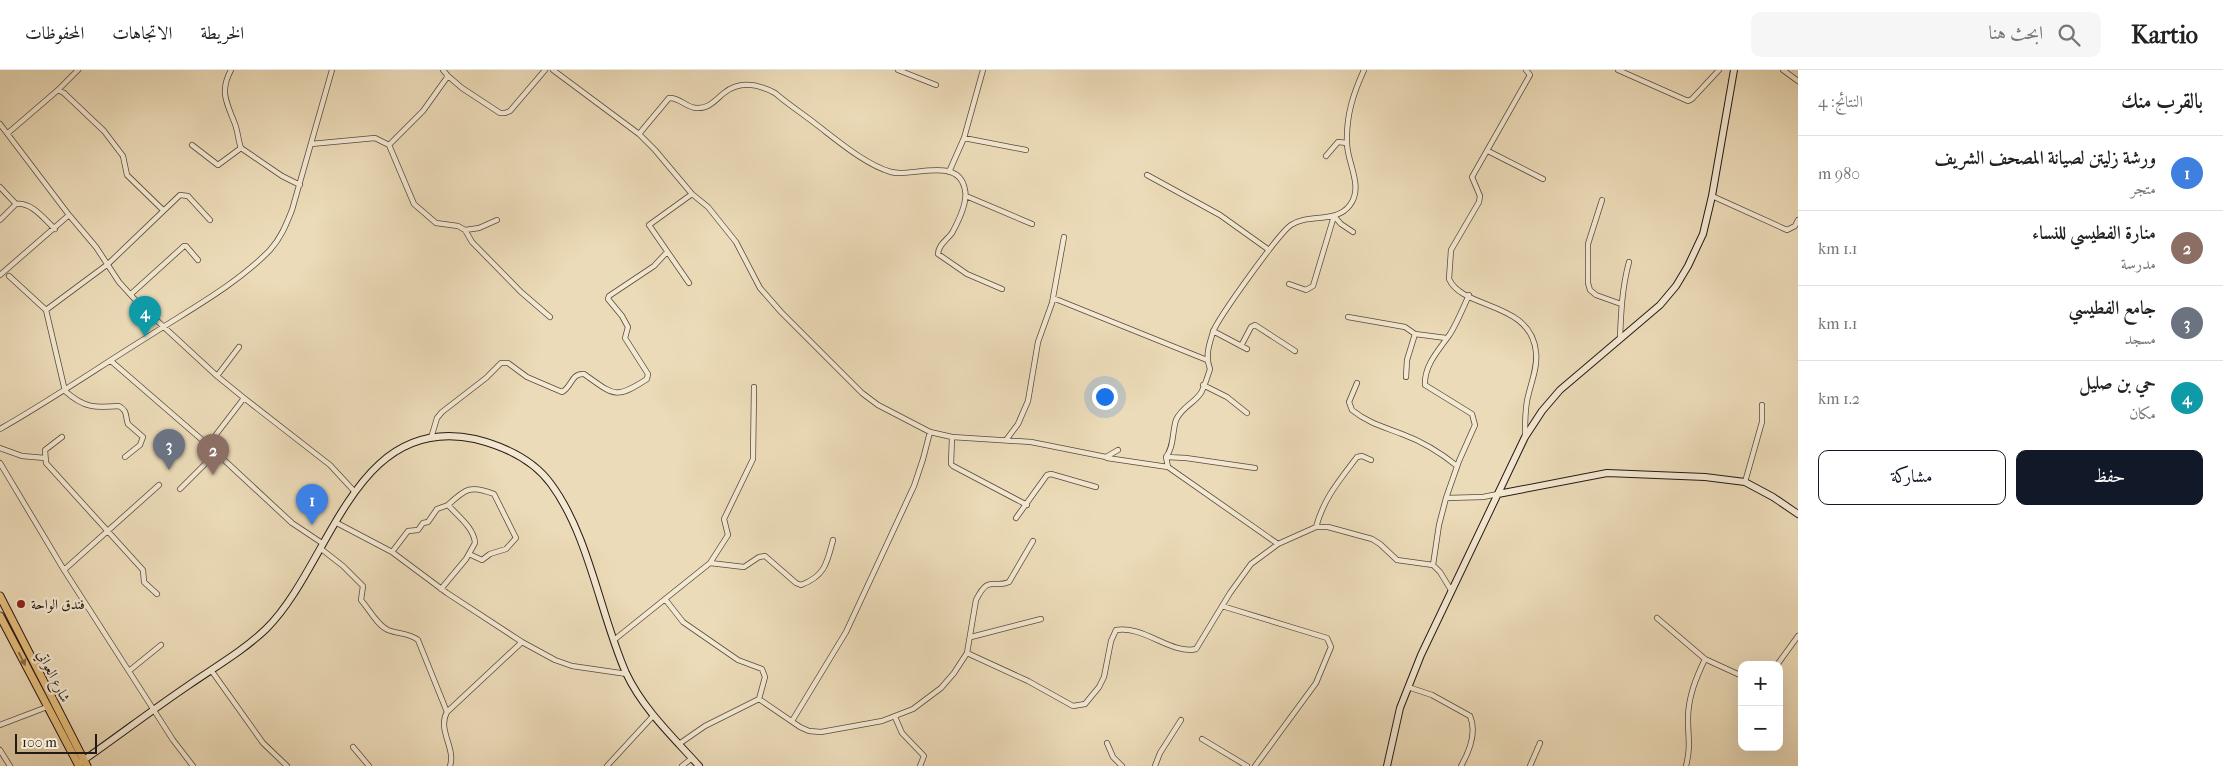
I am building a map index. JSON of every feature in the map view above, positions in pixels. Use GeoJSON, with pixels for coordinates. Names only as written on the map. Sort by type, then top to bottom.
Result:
{"type":"FeatureCollection","features":[{"type":"Feature","properties":{"kind":"main road","name":"شارع العواتي"},"geometry":{"type":"LineString","coordinates":[[0,596],[82,764]]}},
{"type":"Feature","properties":{"kind":"main road"},"geometry":{"type":"LineString","coordinates":[[0,616],[47,707],[82,764]]}},
{"type":"Feature","properties":{"kind":"street"},"geometry":{"type":"LineString","coordinates":[[8,133],[78,70]]}},
{"type":"Feature","properties":{"kind":"street"},"geometry":{"type":"LineString","coordinates":[[231,70],[224,81],[224,93],[236,126],[241,148],[282,176],[300,185]]}},
{"type":"Feature","properties":{"kind":"street"},"geometry":{"type":"LineString","coordinates":[[0,429],[65,391],[111,361],[233,280],[270,250],[285,229],[300,185],[332,70]]}},
{"type":"Feature","properties":{"kind":"street"},"geometry":{"type":"LineString","coordinates":[[443,70],[469,93],[500,113],[510,111],[545,70]]}},
{"type":"Feature","properties":{"kind":"street"},"geometry":{"type":"LineString","coordinates":[[553,70],[639,134],[673,170],[692,194],[708,207],[736,242],[760,288],[781,312],[862,393],[878,405],[930,432],[952,437],[1006,440],[1055,446],[1106,458],[1168,467],[1278,544]]}},
{"type":"Feature","properties":{"kind":"street"},"geometry":{"type":"LineString","coordinates":[[898,70],[936,85]]}},
{"type":"Feature","properties":{"kind":"street"},"geometry":{"type":"LineString","coordinates":[[949,172],[964,138],[983,70]]}},
{"type":"Feature","properties":{"kind":"street"},"geometry":{"type":"LineString","coordinates":[[1168,467],[1166,457],[1170,452],[1180,412],[1202,392],[1210,369],[1206,360],[1214,331],[1268,250],[1291,224],[1334,216],[1350,206],[1356,190],[1348,158],[1347,142],[1350,106],[1364,70]]}},
{"type":"Feature","properties":{"kind":"street"},"geometry":{"type":"LineString","coordinates":[[1526,70],[1530,75],[1472,177],[1480,196],[1479,202],[1452,250],[1449,279],[1452,285],[1469,295],[1514,316],[1526,327],[1534,340],[1536,354],[1527,402],[1526,437]]}},
{"type":"Feature","properties":{"kind":"street"},"geometry":{"type":"LineString","coordinates":[[1618,70],[1688,101],[1692,100],[1719,70]]}},
{"type":"Feature","properties":{"kind":"street"},"geometry":{"type":"LineString","coordinates":[[1387,766],[1400,708],[1408,687],[1451,590],[1526,437],[1542,410],[1560,390],[1660,306],[1676,286],[1688,266],[1703,234],[1712,196],[1734,70]]}},
{"type":"Feature","properties":{"kind":"street"},"geometry":{"type":"LineString","coordinates":[[1783,70],[1798,81]]}},
{"type":"Feature","properties":{"kind":"street"},"geometry":{"type":"LineString","coordinates":[[389,145],[423,111],[448,76]]}},
{"type":"Feature","properties":{"kind":"street"},"geometry":{"type":"LineString","coordinates":[[639,134],[669,98],[673,98],[692,108],[707,107],[732,88],[754,85],[775,93],[842,144],[883,169],[894,173],[921,170],[949,172],[961,180],[966,196],[951,235],[938,249],[938,254],[967,274],[1002,289]]}},
{"type":"Feature","properties":{"kind":"street"},"geometry":{"type":"LineString","coordinates":[[58,90],[64,93],[104,130],[123,156],[127,175],[163,210]]}},
{"type":"Feature","properties":{"kind":"street"},"geometry":{"type":"LineString","coordinates":[[0,124],[108,264],[119,282],[162,327],[217,376],[330,465],[355,492]]}},
{"type":"Feature","properties":{"kind":"street"},"geometry":{"type":"LineString","coordinates":[[310,144],[375,138],[389,145],[414,204],[436,223],[458,226],[465,230],[472,242],[521,292],[550,317]]}},
{"type":"Feature","properties":{"kind":"street"},"geometry":{"type":"LineString","coordinates":[[964,138],[1026,150]]}},
{"type":"Feature","properties":{"kind":"street"},"geometry":{"type":"LineString","coordinates":[[1326,156],[1338,142],[1347,142]]}},
{"type":"Feature","properties":{"kind":"street"},"geometry":{"type":"LineString","coordinates":[[192,145],[216,165],[241,148]]}},
{"type":"Feature","properties":{"kind":"street"},"geometry":{"type":"LineString","coordinates":[[1488,151],[1542,179]]}},
{"type":"Feature","properties":{"kind":"street"},"geometry":{"type":"LineString","coordinates":[[1147,176],[1220,215],[1268,250]]}},
{"type":"Feature","properties":{"kind":"street"},"geometry":{"type":"LineString","coordinates":[[0,187],[16,204]]}},
{"type":"Feature","properties":{"kind":"street"},"geometry":{"type":"LineString","coordinates":[[689,283],[650,228],[650,223],[692,194]]}},
{"type":"Feature","properties":{"kind":"street"},"geometry":{"type":"LineString","coordinates":[[46,310],[108,264],[178,196],[185,195],[210,220]]}},
{"type":"Feature","properties":{"kind":"street"},"geometry":{"type":"LineString","coordinates":[[966,196],[1032,224]]}},
{"type":"Feature","properties":{"kind":"street"},"geometry":{"type":"LineString","coordinates":[[1712,196],[1787,230],[1795,226],[1798,220]]}},
{"type":"Feature","properties":{"kind":"street"},"geometry":{"type":"LineString","coordinates":[[1602,200],[1588,244],[1588,283],[1590,290],[1596,295],[1621,304]]}},
{"type":"Feature","properties":{"kind":"street"},"geometry":{"type":"LineString","coordinates":[[0,220],[16,204],[25,204],[55,229]]}},
{"type":"Feature","properties":{"kind":"street"},"geometry":{"type":"LineString","coordinates":[[0,275],[69,215]]}},
{"type":"Feature","properties":{"kind":"street"},"geometry":{"type":"LineString","coordinates":[[1334,216],[1341,224],[1353,232]]}},
{"type":"Feature","properties":{"kind":"street"},"geometry":{"type":"LineString","coordinates":[[1289,284],[1306,290],[1313,286],[1334,216]]}},
{"type":"Feature","properties":{"kind":"street"},"geometry":{"type":"LineString","coordinates":[[465,230],[479,228],[497,220]]}},
{"type":"Feature","properties":{"kind":"street"},"geometry":{"type":"LineString","coordinates":[[1006,440],[1018,424],[1028,401],[1038,342],[1053,298],[1064,237]]}},
{"type":"Feature","properties":{"kind":"street"},"geometry":{"type":"LineString","coordinates":[[131,294],[184,246],[198,260]]}},
{"type":"Feature","properties":{"kind":"street"},"geometry":{"type":"LineString","coordinates":[[431,438],[437,418],[442,412],[486,378],[501,363],[508,363],[527,377],[562,392],[566,390],[574,376],[580,373],[616,393],[628,392],[647,379],[648,374],[626,338],[628,327],[622,316],[608,299],[608,296],[654,266],[667,252]]}},
{"type":"Feature","properties":{"kind":"street"},"geometry":{"type":"LineString","coordinates":[[1620,340],[1621,304],[1629,262]]}},
{"type":"Feature","properties":{"kind":"street"},"geometry":{"type":"LineString","coordinates":[[9,276],[46,310],[65,391],[85,405],[97,408],[119,406],[125,410],[128,424],[143,439],[140,445],[126,457]]}},
{"type":"Feature","properties":{"kind":"street"},"geometry":{"type":"LineString","coordinates":[[1433,565],[1439,524],[1446,498],[1457,466],[1471,436],[1475,419],[1472,414],[1425,385],[1424,376],[1469,295]]}},
{"type":"Feature","properties":{"kind":"street"},"geometry":{"type":"LineString","coordinates":[[1053,298],[1206,360]]}},
{"type":"Feature","properties":{"kind":"street"},"geometry":{"type":"LineString","coordinates":[[1348,317],[1405,327],[1415,334],[1446,338]]}},
{"type":"Feature","properties":{"kind":"street"},"geometry":{"type":"LineString","coordinates":[[1241,346],[1254,325],[1295,351]]}},
{"type":"Feature","properties":{"kind":"street"},"geometry":{"type":"LineString","coordinates":[[1214,331],[1247,349]]}},
{"type":"Feature","properties":{"kind":"street"},"geometry":{"type":"LineString","coordinates":[[1406,377],[1407,360],[1415,334]]}},
{"type":"Feature","properties":{"kind":"street"},"geometry":{"type":"LineString","coordinates":[[217,376],[239,347]]}},
{"type":"Feature","properties":{"kind":"street"},"geometry":{"type":"LineString","coordinates":[[111,361],[292,523],[321,545],[343,566],[363,586],[361,600],[380,624],[386,629],[413,636],[418,640],[447,712]]}},
{"type":"Feature","properties":{"kind":"street"},"geometry":{"type":"LineString","coordinates":[[1357,383],[1349,402],[1352,410],[1378,427],[1403,434],[1442,454],[1457,466]]}},
{"type":"Feature","properties":{"kind":"street"},"geometry":{"type":"LineString","coordinates":[[1203,385],[1227,397],[1247,414]]}},
{"type":"Feature","properties":{"kind":"street"},"geometry":{"type":"LineString","coordinates":[[614,640],[710,563],[728,535],[724,519],[752,459],[754,387]]}},
{"type":"Feature","properties":{"kind":"street"},"geometry":{"type":"LineString","coordinates":[[208,446],[244,398]]}},
{"type":"Feature","properties":{"kind":"street"},"geometry":{"type":"LineString","coordinates":[[1745,482],[1762,422],[1762,405]]}},
{"type":"Feature","properties":{"kind":"street"},"geometry":{"type":"LineString","coordinates":[[792,721],[846,632],[914,486],[930,432]]}},
{"type":"Feature","properties":{"kind":"street"},"geometry":{"type":"LineString","coordinates":[[82,764],[154,709],[246,646],[276,619],[355,492],[382,461],[413,444],[431,438],[460,436],[492,443],[526,459],[550,482],[570,515],[627,674],[653,716],[699,766]]}},
{"type":"Feature","properties":{"kind":"street"},"geometry":{"type":"LineString","coordinates":[[62,437],[45,450],[46,463],[143,570],[144,582],[157,594]]}},
{"type":"Feature","properties":{"kind":"street"},"geometry":{"type":"LineString","coordinates":[[952,437],[951,464],[953,466],[1027,505]]}},
{"type":"Feature","properties":{"kind":"street"},"geometry":{"type":"LineString","coordinates":[[0,448],[22,456],[45,458]]}},
{"type":"Feature","properties":{"kind":"street"},"geometry":{"type":"LineString","coordinates":[[1106,458],[1118,450]]}},
{"type":"Feature","properties":{"kind":"street"},"geometry":{"type":"LineString","coordinates":[[180,488],[216,453]]}},
{"type":"Feature","properties":{"kind":"street"},"geometry":{"type":"LineString","coordinates":[[1316,527],[1321,508],[1327,497],[1357,457],[1362,456],[1372,460]]}},
{"type":"Feature","properties":{"kind":"street"},"geometry":{"type":"LineString","coordinates":[[1166,457],[1255,468]]}},
{"type":"Feature","properties":{"kind":"street"},"geometry":{"type":"LineString","coordinates":[[0,463],[64,570],[193,766]]}},
{"type":"Feature","properties":{"kind":"street"},"geometry":{"type":"LineString","coordinates":[[1016,518],[1047,475],[1051,474],[1096,486]]}},
{"type":"Feature","properties":{"kind":"street"},"geometry":{"type":"LineString","coordinates":[[1446,498],[1483,497],[1607,474],[1705,476],[1745,482],[1774,497],[1798,514]]}},
{"type":"Feature","properties":{"kind":"street"},"geometry":{"type":"LineString","coordinates":[[64,570],[109,532],[159,485]]}},
{"type":"Feature","properties":{"kind":"street"},"geometry":{"type":"LineString","coordinates":[[392,552],[408,531],[418,530],[423,523],[428,522],[437,509],[448,505],[461,493],[478,488],[494,494],[516,538],[506,549],[490,554],[482,560],[469,554]]}},
{"type":"Feature","properties":{"kind":"street"},"geometry":{"type":"LineString","coordinates":[[441,589],[469,554],[475,543],[474,537],[465,523],[448,505]]}},
{"type":"Feature","properties":{"kind":"street"},"geometry":{"type":"LineString","coordinates":[[335,522],[392,552],[441,589],[522,642],[572,666],[627,674]]}},
{"type":"Feature","properties":{"kind":"street"},"geometry":{"type":"LineString","coordinates":[[967,653],[1028,681],[1073,706],[1079,706],[1090,700],[1102,682],[1111,641],[1116,630],[1138,633],[1183,650],[1196,650],[1241,576],[1251,564],[1278,544],[1316,527],[1328,527],[1372,540],[1380,544],[1397,560],[1433,565],[1440,572],[1451,590]]}},
{"type":"Feature","properties":{"kind":"street"},"geometry":{"type":"LineString","coordinates":[[710,563],[744,567],[759,556],[765,556],[796,584],[801,585],[818,576],[826,566],[833,540]]}},
{"type":"Feature","properties":{"kind":"street"},"geometry":{"type":"LineString","coordinates":[[759,699],[809,731],[821,732],[841,730],[895,717],[927,700],[954,674],[967,653],[978,595],[990,583],[1005,584],[1009,582],[1033,541]]}},
{"type":"Feature","properties":{"kind":"street"},"geometry":{"type":"LineString","coordinates":[[665,599],[683,622],[738,660],[762,670],[765,677],[759,699],[705,726],[678,744]]}},
{"type":"Feature","properties":{"kind":"street"},"geometry":{"type":"LineString","coordinates":[[1222,606],[1327,638],[1332,647],[1316,683],[1281,728],[1255,766]]}},
{"type":"Feature","properties":{"kind":"street"},"geometry":{"type":"LineString","coordinates":[[1657,618],[1705,659],[1738,674]]}},
{"type":"Feature","properties":{"kind":"street"},"geometry":{"type":"LineString","coordinates":[[971,637],[1041,619]]}},
{"type":"Feature","properties":{"kind":"street"},"geometry":{"type":"LineString","coordinates":[[1780,661],[1798,636]]}},
{"type":"Feature","properties":{"kind":"street"},"geometry":{"type":"LineString","coordinates":[[450,766],[452,758],[443,725],[447,712],[522,642]]}},
{"type":"Feature","properties":{"kind":"street"},"geometry":{"type":"LineString","coordinates":[[129,671],[161,645]]}},
{"type":"Feature","properties":{"kind":"street"},"geometry":{"type":"LineString","coordinates":[[1686,766],[1690,747],[1688,720],[1690,700],[1695,680],[1705,659]]}},
{"type":"Feature","properties":{"kind":"street"},"geometry":{"type":"LineString","coordinates":[[211,670],[236,703],[257,736],[287,766]]}},
{"type":"Feature","properties":{"kind":"street"},"geometry":{"type":"LineString","coordinates":[[1408,687],[1432,695],[1470,716],[1472,721],[1471,738],[1468,751],[1461,766]]}},
{"type":"Feature","properties":{"kind":"street"},"geometry":{"type":"LineString","coordinates":[[0,725],[47,707]]}},
{"type":"Feature","properties":{"kind":"street"},"geometry":{"type":"LineString","coordinates":[[607,766],[653,716]]}},
{"type":"Feature","properties":{"kind":"street"},"geometry":{"type":"LineString","coordinates":[[895,717],[902,733],[924,756],[920,766]]}},
{"type":"Feature","properties":{"kind":"street"},"geometry":{"type":"LineString","coordinates":[[1154,766],[1181,720]]}},
{"type":"Feature","properties":{"kind":"street"},"geometry":{"type":"LineString","coordinates":[[1202,739],[1247,766]]}},
{"type":"Feature","properties":{"kind":"street"},"geometry":{"type":"LineString","coordinates":[[1107,743],[1113,757],[1122,766]]}},
{"type":"Feature","properties":{"kind":"street"},"geometry":{"type":"LineString","coordinates":[[1530,766],[1540,743]]}},
{"type":"Feature","properties":{"kind":"street"},"geometry":{"type":"LineString","coordinates":[[353,747],[369,766]]}},
{"type":"Feature","properties":{"kind":"street"},"geometry":{"type":"LineString","coordinates":[[0,750],[10,766]]}},
{"type":"Feature","properties":{"kind":"street"},"geometry":{"type":"LineString","coordinates":[[682,766],[692,758]]}},
{"type":"Feature","properties":{"kind":"place","name":"حي بن صليل"},"geometry":{"type":"Point","coordinates":[145,337]}},
{"type":"Feature","properties":{"kind":"place","name":"جامع الفطيسي"},"geometry":{"type":"Point","coordinates":[169,470]}},
{"type":"Feature","properties":{"kind":"place","name":"منارة الفطيسي للنساء"},"geometry":{"type":"Point","coordinates":[213,475]}},
{"type":"Feature","properties":{"kind":"place","name":"ورشة زليتن لصيانة المصحف الشريف"},"geometry":{"type":"Point","coordinates":[312,525]}},
{"type":"Feature","properties":{"kind":"place","name":"فندق الواحة"},"geometry":{"type":"Point","coordinates":[21,604]}}]}
